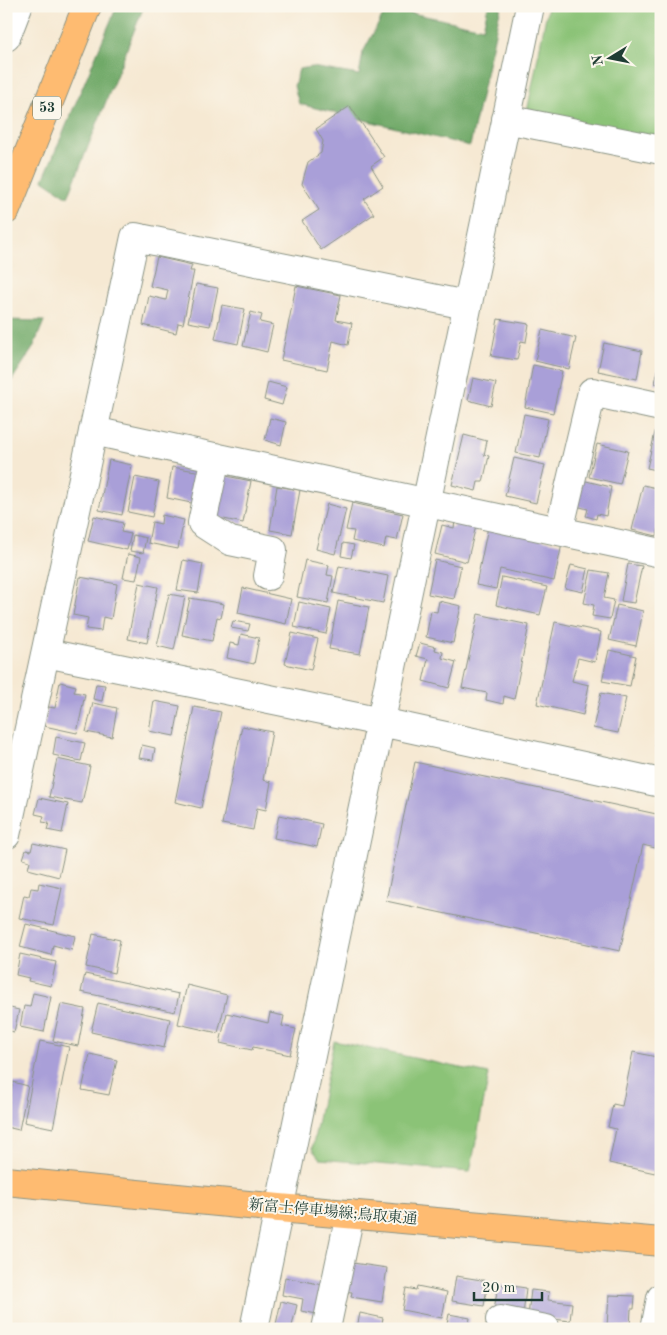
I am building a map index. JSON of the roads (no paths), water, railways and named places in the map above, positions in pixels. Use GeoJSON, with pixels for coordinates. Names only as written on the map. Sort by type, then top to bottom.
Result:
{"type":"FeatureCollection","features":[{"type":"Feature","properties":{"kind":"main road","name":"53"},"geometry":{"type":"LineString","coordinates":[[6,210],[87,6]]}},
{"type":"Feature","properties":{"kind":"main road","name":"新富士停車場線;鳥取東通"},"geometry":{"type":"LineString","coordinates":[[6,1181],[279,1208],[661,1242]]}},
{"type":"Feature","properties":{"kind":"street"},"geometry":{"type":"LineString","coordinates":[[6,37],[18,6]]}},
{"type":"Feature","properties":{"kind":"street"},"geometry":{"type":"LineString","coordinates":[[254,1329],[427,503],[466,305],[530,6]]}},
{"type":"Feature","properties":{"kind":"street"},"geometry":{"type":"LineString","coordinates":[[506,119],[661,150]]}},
{"type":"Feature","properties":{"kind":"street"},"geometry":{"type":"LineString","coordinates":[[6,835],[135,237],[466,305]]}},
{"type":"Feature","properties":{"kind":"street"},"geometry":{"type":"LineString","coordinates":[[559,531],[592,392],[661,407]]}},
{"type":"Feature","properties":{"kind":"street"},"geometry":{"type":"LineString","coordinates":[[93,430],[661,553]]}},
{"type":"Feature","properties":{"kind":"street"},"geometry":{"type":"LineString","coordinates":[[216,457],[202,523],[230,541],[273,550],[268,576]]}},
{"type":"Feature","properties":{"kind":"street"},"geometry":{"type":"LineString","coordinates":[[46,653],[381,722],[661,783]]}},
{"type":"Feature","properties":{"kind":"street"},"geometry":{"type":"LineString","coordinates":[[326,1329],[350,1214]]}},
{"type":"Feature","properties":{"kind":"street"},"geometry":{"type":"LineString","coordinates":[[654,1329],[661,1298]]}},
{"type":"Feature","properties":{"kind":"street"},"geometry":{"type":"LineString","coordinates":[[500,1320],[546,1329]]}}]}
